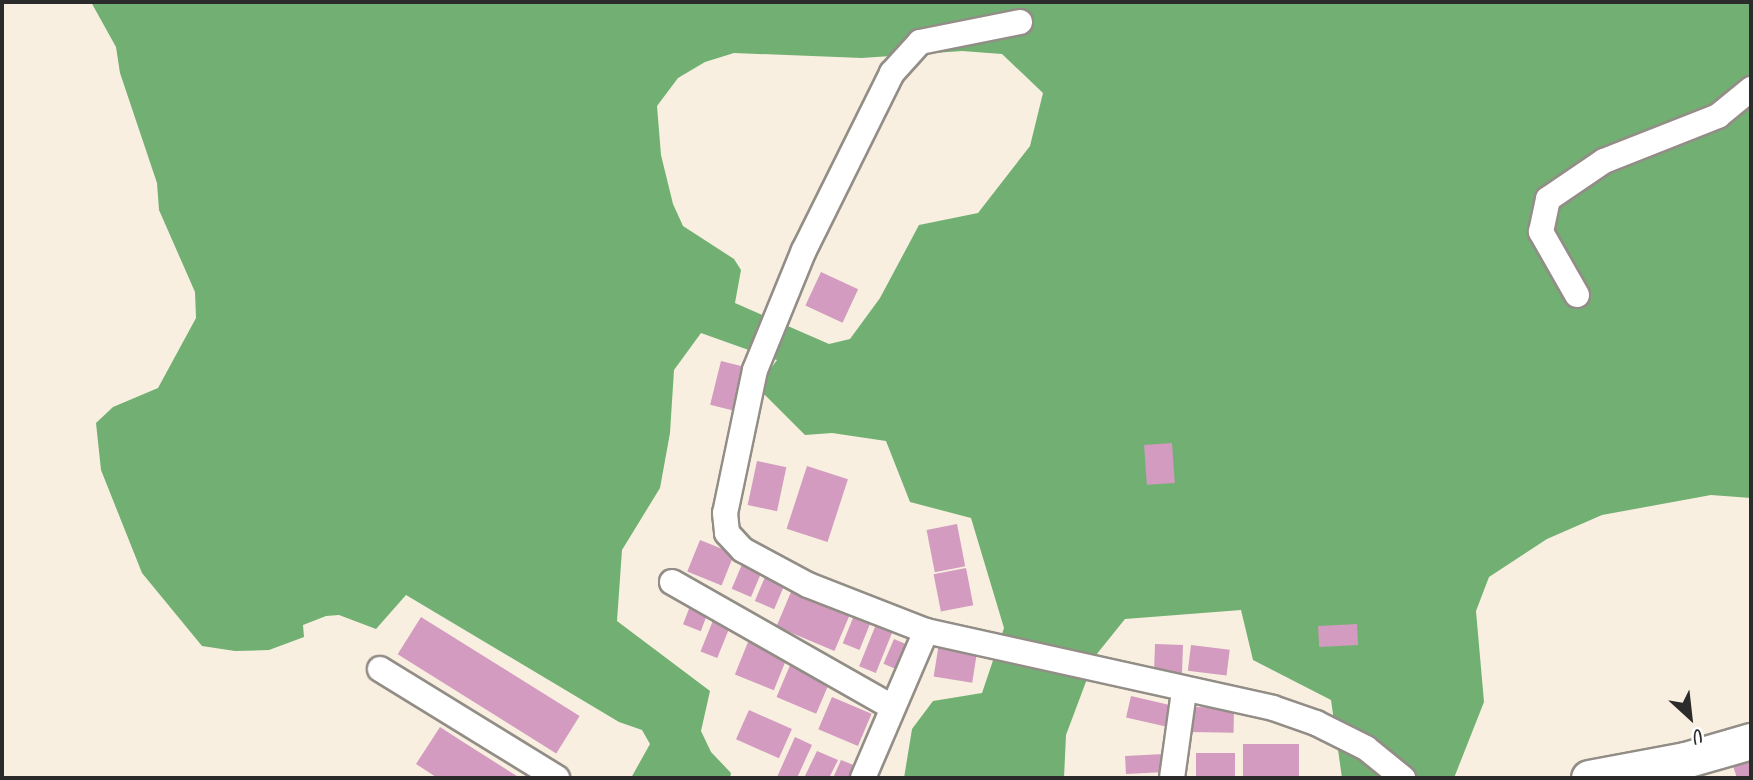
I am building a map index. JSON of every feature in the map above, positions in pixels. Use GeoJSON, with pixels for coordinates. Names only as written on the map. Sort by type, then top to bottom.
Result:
{"type":"FeatureCollection","features":[{"type":"Feature","properties":{"kind":"main road"},"geometry":{"type":"LineString","coordinates":[[1589,778],[1685,760],[1751,741]]}},
{"type":"Feature","properties":{"kind":"street"},"geometry":{"type":"LineString","coordinates":[[1020,22],[919,43],[904,54],[891,73],[778,306],[755,370],[725,513],[727,533],[743,550],[808,585],[926,631],[1184,691],[1273,708],[1316,723],[1366,748],[1403,778]]}},
{"type":"Feature","properties":{"kind":"street"},"geometry":{"type":"LineString","coordinates":[[1577,295],[1541,232],[1548,200],[1604,161],[1718,116],[1751,89]]}},
{"type":"Feature","properties":{"kind":"street"},"geometry":{"type":"LineString","coordinates":[[672,582],[892,707]]}},
{"type":"Feature","properties":{"kind":"street"},"geometry":{"type":"LineString","coordinates":[[863,778],[926,631]]}},
{"type":"Feature","properties":{"kind":"street"},"geometry":{"type":"LineString","coordinates":[[380,669],[557,778]]}},
{"type":"Feature","properties":{"kind":"street"},"geometry":{"type":"LineString","coordinates":[[1172,778],[1184,691]]}},
{"type":"Feature","properties":{"kind":"green space"},"geometry":{"type":"Polygon","coordinates":[[[91,2],[1751,2],[1751,498],[1711,495],[1602,515],[1547,539],[1489,577],[1476,611],[1484,702],[1454,778],[1342,778],[1331,700],[1253,660],[1241,610],[1125,619],[1096,655],[1066,735],[1064,778],[904,778],[912,729],[933,701],[982,693],[1004,628],[971,518],[910,502],[886,441],[832,433],[805,435],[757,387],[777,360],[701,333],[674,370],[670,433],[660,488],[622,550],[617,621],[710,691],[701,731],[711,752],[731,773],[730,778],[631,778],[650,744],[642,730],[619,722],[406,595],[376,629],[339,615],[326,616],[303,625],[304,637],[269,650],[235,651],[202,646],[142,573],[101,470],[96,423],[113,407],[158,388],[196,318],[195,292],[159,210],[157,183],[120,73],[116,47],[91,2]],[[962,51],[862,58],[734,53],[705,62],[678,78],[657,106],[661,155],[673,204],[683,226],[734,259],[741,270],[735,303],[829,344],[850,339],[880,298],[919,225],[978,213],[1030,146],[1043,93],[1002,54],[962,51]]]}},
{"type":"Feature","properties":{"kind":"building"},"geometry":{"type":"Polygon","coordinates":[[[821,272],[858,289],[843,323],[805,306],[821,272]]]}},
{"type":"Feature","properties":{"kind":"building"},"geometry":{"type":"Polygon","coordinates":[[[721,361],[753,369],[742,413],[710,405],[721,361]]]}},
{"type":"Feature","properties":{"kind":"building"},"geometry":{"type":"Polygon","coordinates":[[[1172,443],[1175,483],[1147,485],[1144,445],[1172,443]]]}},
{"type":"Feature","properties":{"kind":"building"},"geometry":{"type":"Polygon","coordinates":[[[757,461],[786,467],[777,511],[748,505],[757,461]]]}},
{"type":"Feature","properties":{"kind":"building"},"geometry":{"type":"Polygon","coordinates":[[[807,466],[848,479],[828,542],[787,529],[807,466]]]}},
{"type":"Feature","properties":{"kind":"building"},"geometry":{"type":"Polygon","coordinates":[[[957,524],[965,566],[935,572],[927,530],[957,524]]]}},
{"type":"Feature","properties":{"kind":"building"},"geometry":{"type":"Polygon","coordinates":[[[700,540],[734,554],[722,585],[687,572],[700,540]]]}},
{"type":"Feature","properties":{"kind":"building"},"geometry":{"type":"Polygon","coordinates":[[[743,562],[762,570],[751,597],[732,589],[743,562]]]}},
{"type":"Feature","properties":{"kind":"building"},"geometry":{"type":"Polygon","coordinates":[[[966,568],[973,605],[941,612],[934,574],[966,568]]]}},
{"type":"Feature","properties":{"kind":"building"},"geometry":{"type":"Polygon","coordinates":[[[765,577],[784,585],[774,609],[755,601],[765,577]]]}},
{"type":"Feature","properties":{"kind":"building"},"geometry":{"type":"Polygon","coordinates":[[[794,585],[852,610],[834,651],[776,626],[794,585]]]}},
{"type":"Feature","properties":{"kind":"building"},"geometry":{"type":"Polygon","coordinates":[[[692,601],[710,608],[701,631],[683,624],[692,601]]]}},
{"type":"Feature","properties":{"kind":"building"},"geometry":{"type":"Polygon","coordinates":[[[857,608],[874,615],[859,650],[843,643],[857,608]]]}},
{"type":"Feature","properties":{"kind":"building"},"geometry":{"type":"Polygon","coordinates":[[[421,617],[580,716],[556,753],[398,654],[421,617]]]}},
{"type":"Feature","properties":{"kind":"building"},"geometry":{"type":"Polygon","coordinates":[[[879,617],[896,624],[876,673],[859,666],[879,617]]]}},
{"type":"Feature","properties":{"kind":"building"},"geometry":{"type":"Polygon","coordinates":[[[714,618],[731,625],[717,658],[701,651],[714,618]]]}},
{"type":"Feature","properties":{"kind":"building"},"geometry":{"type":"Polygon","coordinates":[[[1357,624],[1358,645],[1319,647],[1318,626],[1357,624]]]}},
{"type":"Feature","properties":{"kind":"building"},"geometry":{"type":"Polygon","coordinates":[[[894,639],[913,647],[903,672],[883,664],[894,639]]]}},
{"type":"Feature","properties":{"kind":"building"},"geometry":{"type":"Polygon","coordinates":[[[748,642],[787,658],[774,690],[735,674],[748,642]]]}},
{"type":"Feature","properties":{"kind":"building"},"geometry":{"type":"Polygon","coordinates":[[[939,643],[978,649],[972,683],[934,677],[939,643]]]}},
{"type":"Feature","properties":{"kind":"building"},"geometry":{"type":"Polygon","coordinates":[[[1155,644],[1183,645],[1182,678],[1154,677],[1155,644]]]}},
{"type":"Feature","properties":{"kind":"building"},"geometry":{"type":"Polygon","coordinates":[[[1191,645],[1230,650],[1227,676],[1188,671],[1191,645]]]}},
{"type":"Feature","properties":{"kind":"building"},"geometry":{"type":"Polygon","coordinates":[[[791,663],[831,680],[816,714],[777,697],[791,663]]]}},
{"type":"Feature","properties":{"kind":"building"},"geometry":{"type":"Polygon","coordinates":[[[1131,696],[1173,706],[1168,727],[1126,717],[1131,696]]]}},
{"type":"Feature","properties":{"kind":"building"},"geometry":{"type":"Polygon","coordinates":[[[832,697],[872,714],[858,746],[818,729],[832,697]]]}},
{"type":"Feature","properties":{"kind":"building"},"geometry":{"type":"Polygon","coordinates":[[[1191,707],[1234,708],[1234,733],[1191,732],[1191,707]]]}},
{"type":"Feature","properties":{"kind":"building"},"geometry":{"type":"Polygon","coordinates":[[[749,710],[792,729],[779,758],[736,739],[749,710]]]}},
{"type":"Feature","properties":{"kind":"building"},"geometry":{"type":"Polygon","coordinates":[[[440,727],[520,778],[436,777],[416,764],[440,727]]]}},
{"type":"Feature","properties":{"kind":"building"},"geometry":{"type":"Polygon","coordinates":[[[795,737],[812,745],[797,778],[777,777],[795,737]]]}},
{"type":"Feature","properties":{"kind":"building"},"geometry":{"type":"Polygon","coordinates":[[[1243,744],[1299,744],[1299,778],[1243,778],[1243,744]]]}},
{"type":"Feature","properties":{"kind":"building"},"geometry":{"type":"Polygon","coordinates":[[[817,751],[838,760],[829,778],[804,778],[817,751]]]}},
{"type":"Feature","properties":{"kind":"building"},"geometry":{"type":"Polygon","coordinates":[[[1196,753],[1235,753],[1235,778],[1196,778],[1196,753]]]}},
{"type":"Feature","properties":{"kind":"building"},"geometry":{"type":"Polygon","coordinates":[[[1164,754],[1165,772],[1126,774],[1125,756],[1164,754]]]}},
{"type":"Feature","properties":{"kind":"building"},"geometry":{"type":"Polygon","coordinates":[[[841,760],[856,766],[851,778],[833,778],[841,760]]]}},
{"type":"Feature","properties":{"kind":"building"},"geometry":{"type":"Polygon","coordinates":[[[1751,760],[1751,778],[1737,778],[1733,766],[1751,760]]]}}]}
